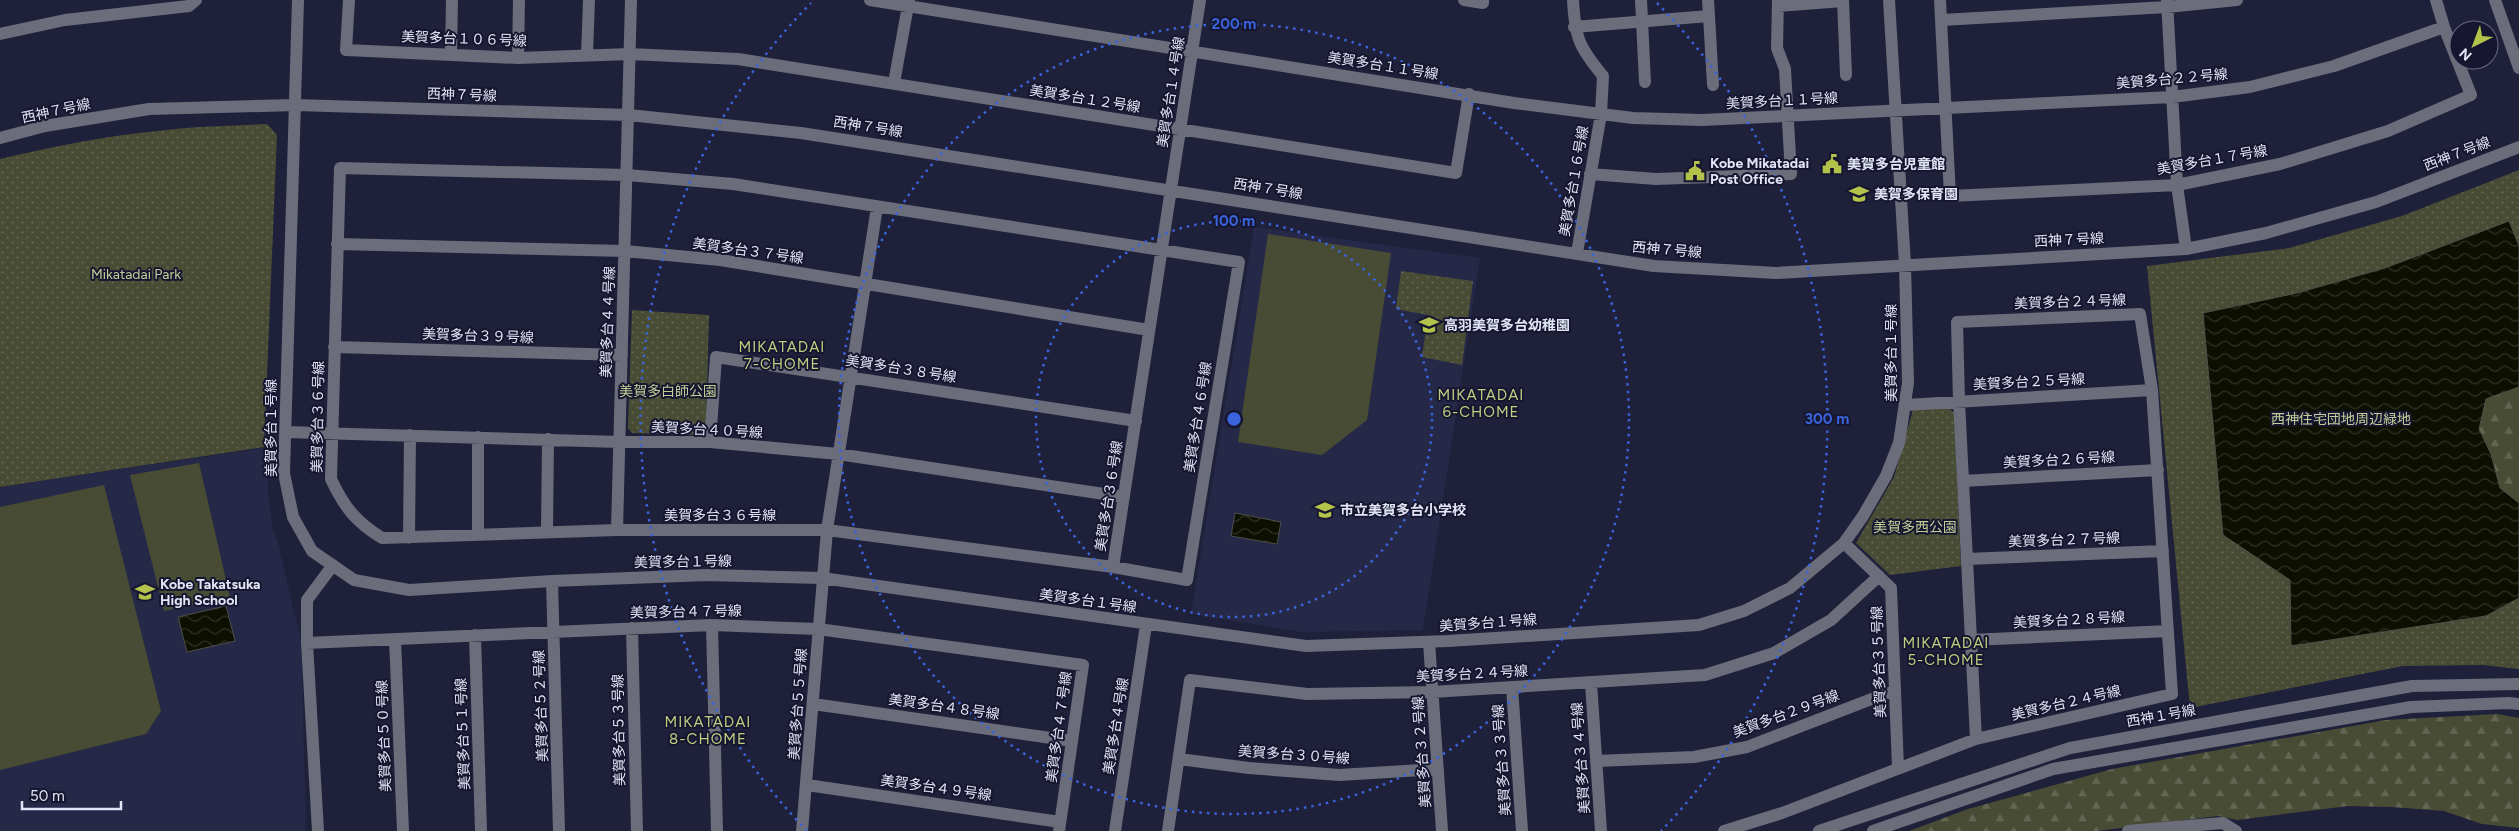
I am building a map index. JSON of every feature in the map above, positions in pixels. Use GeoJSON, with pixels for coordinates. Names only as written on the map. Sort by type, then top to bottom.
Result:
{"type":"FeatureCollection","features":[{"type":"Feature","properties":{"kind":"street"},"geometry":{"type":"LineString","coordinates":[[0,34],[65,20],[189,6],[196,0]]}},
{"type":"Feature","properties":{"kind":"street","name":"美賀多台１号線"},"geometry":{"type":"LineString","coordinates":[[298,0],[284,473],[293,517],[312,551],[354,580],[409,590],[552,581],[707,575],[822,578],[1306,646],[1429,642],[1699,624],[1744,612],[1790,588],[1844,543],[1864,516],[1886,476],[1899,442],[1908,383],[1905,265],[1894,111],[1889,0]]}},
{"type":"Feature","properties":{"kind":"street","name":"美賀多台１０６号線"},"geometry":{"type":"LineString","coordinates":[[349,0],[346,50],[518,58],[630,54]]}},
{"type":"Feature","properties":{"kind":"street"},"geometry":{"type":"LineString","coordinates":[[451,54],[452,0]]}},
{"type":"Feature","properties":{"kind":"street"},"geometry":{"type":"LineString","coordinates":[[518,58],[519,0]]}},
{"type":"Feature","properties":{"kind":"street"},"geometry":{"type":"LineString","coordinates":[[587,56],[589,0]]}},
{"type":"Feature","properties":{"kind":"street","name":"美賀多台４４号線"},"geometry":{"type":"LineString","coordinates":[[617,530],[631,0]]}},
{"type":"Feature","properties":{"kind":"street","name":"美賀多台１１号線"},"geometry":{"type":"LineString","coordinates":[[870,0],[909,3],[1192,52],[1633,118],[1702,120],[1894,111]]}},
{"type":"Feature","properties":{"kind":"street","name":"美賀多台１４号線"},"geometry":{"type":"LineString","coordinates":[[1171,189],[1200,0]]}},
{"type":"Feature","properties":{"kind":"street"},"geometry":{"type":"LineString","coordinates":[[1464,0],[1483,3],[1483,0]]}},
{"type":"Feature","properties":{"kind":"street","name":"美賀多台１６号線"},"geometry":{"type":"LineString","coordinates":[[1573,0],[1574,27],[1582,50],[1603,76],[1601,114],[1577,253]]}},
{"type":"Feature","properties":{"kind":"street"},"geometry":{"type":"LineString","coordinates":[[1641,0],[1646,82]]}},
{"type":"Feature","properties":{"kind":"street"},"geometry":{"type":"LineString","coordinates":[[1708,0],[1713,85]]}},
{"type":"Feature","properties":{"kind":"street"},"geometry":{"type":"LineString","coordinates":[[1590,174],[1656,179],[1791,174],[1789,116],[1784,69],[1777,48],[1778,3],[1843,0],[1846,75]]}},
{"type":"Feature","properties":{"kind":"street","name":"美賀多台１７号線"},"geometry":{"type":"LineString","coordinates":[[1940,0],[1950,196],[2177,185],[2280,164],[2388,131],[2471,95],[2444,27],[2436,0]]}},
{"type":"Feature","properties":{"kind":"street"},"geometry":{"type":"LineString","coordinates":[[1942,20],[2167,3],[2237,0]]}},
{"type":"Feature","properties":{"kind":"street"},"geometry":{"type":"LineString","coordinates":[[2495,0],[2519,68]]}},
{"type":"Feature","properties":{"kind":"street"},"geometry":{"type":"LineString","coordinates":[[894,83],[909,3]]}},
{"type":"Feature","properties":{"kind":"street"},"geometry":{"type":"LineString","coordinates":[[2167,3],[2177,185],[2186,249]]}},
{"type":"Feature","properties":{"kind":"street"},"geometry":{"type":"LineString","coordinates":[[1574,27],[1709,16]]}},
{"type":"Feature","properties":{"kind":"street","name":"美賀多台２２号線"},"geometry":{"type":"LineString","coordinates":[[1894,111],[2172,97],[2250,86],[2334,66],[2444,27]]}},
{"type":"Feature","properties":{"kind":"street","name":"美賀多台１２号線"},"geometry":{"type":"LineString","coordinates":[[630,54],[738,60],[894,83],[1456,173],[1469,94]]}},
{"type":"Feature","properties":{"kind":"street","name":"西神７号線"},"geometry":{"type":"LineString","coordinates":[[0,138],[45,126],[149,108],[295,105],[629,114],[801,132],[1654,266],[1776,272],[2186,249],[2266,233],[2376,202],[2519,147]]}},
{"type":"Feature","properties":{"kind":"street","name":"美賀多台３６号線"},"geometry":{"type":"LineString","coordinates":[[1162,250],[733,184],[627,175],[340,168],[331,479],[342,503],[364,527],[382,538],[617,530],[827,530],[1114,567],[1149,330],[1162,250],[1171,189]]}},
{"type":"Feature","properties":{"kind":"street","name":"美賀多台５５号線"},"geometry":{"type":"LineString","coordinates":[[802,831],[827,530],[877,206]]}},
{"type":"Feature","properties":{"kind":"street","name":"美賀多台３７号線"},"geometry":{"type":"LineString","coordinates":[[338,244],[625,252],[720,260],[1149,330]]}},
{"type":"Feature","properties":{"kind":"street","name":"美賀多台４６号線"},"geometry":{"type":"LineString","coordinates":[[1114,567],[1187,580],[1238,262],[1162,250]]}},
{"type":"Feature","properties":{"kind":"street","name":"美賀多台２４号線"},"geometry":{"type":"LineString","coordinates":[[1724,831],[1782,813],[1976,739],[2172,694],[2152,390],[2140,314],[1958,322],[1958,402],[1976,739]]}},
{"type":"Feature","properties":{"kind":"street","name":"美賀多台３９号線"},"geometry":{"type":"LineString","coordinates":[[334,347],[622,355]]}},
{"type":"Feature","properties":{"kind":"street","name":"美賀多台３８号線"},"geometry":{"type":"LineString","coordinates":[[710,442],[716,357],[1136,421]]}},
{"type":"Feature","properties":{"kind":"street","name":"美賀多台２５号線"},"geometry":{"type":"LineString","coordinates":[[1906,404],[2152,390]]}},
{"type":"Feature","properties":{"kind":"street","name":"美賀多台４０号線"},"geometry":{"type":"LineString","coordinates":[[285,432],[620,442],[710,442],[838,454],[1124,497]]}},
{"type":"Feature","properties":{"kind":"street"},"geometry":{"type":"LineString","coordinates":[[409,538],[410,435]]}},
{"type":"Feature","properties":{"kind":"street"},"geometry":{"type":"LineString","coordinates":[[478,437],[478,535]]}},
{"type":"Feature","properties":{"kind":"street"},"geometry":{"type":"LineString","coordinates":[[547,532],[548,439]]}},
{"type":"Feature","properties":{"kind":"street","name":"美賀多台２６号線"},"geometry":{"type":"LineString","coordinates":[[1963,481],[2158,470]]}},
{"type":"Feature","properties":{"kind":"street","name":"美賀多台３５号線"},"geometry":{"type":"LineString","coordinates":[[1844,543],[1891,588],[1898,768]]}},
{"type":"Feature","properties":{"kind":"street","name":"美賀多台２７号線"},"geometry":{"type":"LineString","coordinates":[[1967,559],[2163,551]]}},
{"type":"Feature","properties":{"kind":"street"},"geometry":{"type":"LineString","coordinates":[[318,831],[307,643],[307,600],[333,565]]}},
{"type":"Feature","properties":{"kind":"street","name":"美賀多台２４号線"},"geometry":{"type":"LineString","coordinates":[[1168,831],[1190,680],[1307,694],[1432,692],[1705,675],[1774,652],[1831,620],[1879,576]]}},
{"type":"Feature","properties":{"kind":"street","name":"美賀多台５２号線"},"geometry":{"type":"LineString","coordinates":[[552,581],[559,831]]}},
{"type":"Feature","properties":{"kind":"street"},"geometry":{"type":"LineString","coordinates":[[712,625],[717,831]]}},
{"type":"Feature","properties":{"kind":"street","name":"美賀多台４７号線"},"geometry":{"type":"LineString","coordinates":[[307,643],[712,625],[818,629],[1083,665],[1060,826]]}},
{"type":"Feature","properties":{"kind":"street","name":"美賀多台４号線"},"geometry":{"type":"LineString","coordinates":[[1115,831],[1146,625]]}},
{"type":"Feature","properties":{"kind":"street","name":"美賀多台５３号線"},"geometry":{"type":"LineString","coordinates":[[632,628],[637,831]]}},
{"type":"Feature","properties":{"kind":"street","name":"美賀多台２８号線"},"geometry":{"type":"LineString","coordinates":[[1971,640],[2168,631]]}},
{"type":"Feature","properties":{"kind":"street","name":"美賀多台５１号線"},"geometry":{"type":"LineString","coordinates":[[475,635],[481,831]]}},
{"type":"Feature","properties":{"kind":"street","name":"美賀多台５０号線"},"geometry":{"type":"LineString","coordinates":[[395,639],[403,831]]}},
{"type":"Feature","properties":{"kind":"street","name":"美賀多台３２号線"},"geometry":{"type":"LineString","coordinates":[[1429,642],[1442,831]]}},
{"type":"Feature","properties":{"kind":"street","name":"美賀多台３４号線"},"geometry":{"type":"LineString","coordinates":[[1591,683],[1601,831]]}},
{"type":"Feature","properties":{"kind":"street","name":"西神１号線"},"geometry":{"type":"LineString","coordinates":[[1820,831],[2070,748],[2412,686],[2519,684]]}},
{"type":"Feature","properties":{"kind":"street","name":"美賀多台３３号線"},"geometry":{"type":"LineString","coordinates":[[1512,688],[1522,831]]}},
{"type":"Feature","properties":{"kind":"street","name":"美賀多台２９号線"},"geometry":{"type":"LineString","coordinates":[[1596,761],[1694,757],[1747,747],[1895,690]]}},
{"type":"Feature","properties":{"kind":"street","name":"美賀多台４８号線"},"geometry":{"type":"LineString","coordinates":[[813,704],[1072,741]]}},
{"type":"Feature","properties":{"kind":"street"},"geometry":{"type":"LineString","coordinates":[[1873,831],[2053,769],[2411,706],[2519,704]]}},
{"type":"Feature","properties":{"kind":"street","name":"美賀多台３０号線"},"geometry":{"type":"LineString","coordinates":[[1179,759],[1249,768],[1339,775],[1438,769]]}},
{"type":"Feature","properties":{"kind":"street","name":"美賀多台４９号線"},"geometry":{"type":"LineString","coordinates":[[807,785],[1060,826]]}},
{"type":"Feature","properties":{"kind":"street"},"geometry":{"type":"LineString","coordinates":[[2128,831],[2222,823],[2236,831]]}},
{"type":"Feature","properties":{"kind":"shaded area","name":"市立美賀多台小学校"},"geometry":{"type":"Polygon","coordinates":[[[1254,227],[1480,258],[1423,630],[1301,632],[1191,614],[1254,227]]]}},
{"type":"Feature","properties":{"kind":"shaded area","name":"Kobe Takatsuka High School"},"geometry":{"type":"Polygon","coordinates":[[[264,448],[272,526],[278,543],[301,641],[306,831],[0,831],[0,487],[264,448]]]}},
{"type":"Feature","properties":{"kind":"green space","name":"Mikatadai Park"},"geometry":{"type":"Polygon","coordinates":[[[267,124],[277,135],[264,447],[0,487],[0,159],[62,145],[146,132],[267,124]]]}},
{"type":"Feature","properties":{"kind":"green space","name":"西神住宅団地周辺緑地"},"geometry":{"type":"Polygon","coordinates":[[[2519,170],[2519,669],[2483,665],[2403,666],[2190,708],[2147,266],[2289,248],[2402,216],[2519,170]]]}},
{"type":"Feature","properties":{"kind":"green space"},"geometry":{"type":"Polygon","coordinates":[[[1268,234],[1391,253],[1367,420],[1322,455],[1238,442],[1268,234]]]}},
{"type":"Feature","properties":{"kind":"green space"},"geometry":{"type":"Polygon","coordinates":[[[1401,271],[1473,281],[1462,365],[1422,357],[1428,315],[1396,309],[1401,271]]]}},
{"type":"Feature","properties":{"kind":"green space","name":"美賀多白師公園"},"geometry":{"type":"Polygon","coordinates":[[[632,310],[709,315],[706,427],[699,435],[632,433],[628,428],[632,310]]]}},
{"type":"Feature","properties":{"kind":"green space"},"geometry":{"type":"Polygon","coordinates":[[[2519,387],[2519,503],[2500,488],[2491,454],[2479,429],[2486,399],[2519,387]]]}},
{"type":"Feature","properties":{"kind":"green space","name":"美賀多西公園"},"geometry":{"type":"Polygon","coordinates":[[[1949,408],[1954,413],[1961,566],[1890,575],[1856,543],[1894,477],[1913,410],[1949,408]]]}},
{"type":"Feature","properties":{"kind":"green space"},"geometry":{"type":"Polygon","coordinates":[[[199,463],[230,597],[164,611],[130,475],[199,463]]]}},
{"type":"Feature","properties":{"kind":"green space"},"geometry":{"type":"Polygon","coordinates":[[[104,485],[161,711],[146,734],[0,770],[0,507],[104,485]]]}},
{"type":"Feature","properties":{"kind":"green space"},"geometry":{"type":"Polygon","coordinates":[[[2497,714],[2519,718],[2519,828],[2482,824],[2444,811],[2348,806],[2237,820],[2218,816],[2097,831],[1909,831],[1968,809],[2112,769],[2386,720],[2497,714]]]}},
{"type":"Feature","properties":{"kind":"water","name":"西神住宅団地周辺緑地"},"geometry":{"type":"Polygon","coordinates":[[[2509,221],[2519,246],[2519,387],[2486,399],[2479,429],[2491,454],[2500,488],[2519,503],[2519,598],[2486,616],[2291,646],[2290,580],[2223,535],[2203,313],[2297,293],[2385,268],[2509,221]]]}},
{"type":"Feature","properties":{"kind":"water"},"geometry":{"type":"Polygon","coordinates":[[[1235,513],[1281,522],[1277,544],[1231,536],[1235,513]]]}},
{"type":"Feature","properties":{"kind":"water"},"geometry":{"type":"Polygon","coordinates":[[[226,606],[235,641],[187,652],[178,617],[226,606]]]}},
{"type":"Feature","properties":{"kind":"place","name":"美賀多台児童館"},"geometry":{"type":"Point","coordinates":[1832,164]}},
{"type":"Feature","properties":{"kind":"place","name":"Kobe Mikatadai Post Office"},"geometry":{"type":"Point","coordinates":[1695,171]}},
{"type":"Feature","properties":{"kind":"place","name":"美賀多保育園"},"geometry":{"type":"Point","coordinates":[1859,194]}},
{"type":"Feature","properties":{"kind":"place","name":"高羽美賀多台幼稚園"},"geometry":{"type":"Point","coordinates":[1429,325]}},
{"type":"Feature","properties":{"kind":"place","name":"市立美賀多台小学校"},"geometry":{"type":"Point","coordinates":[1325,510]}},
{"type":"Feature","properties":{"kind":"place","name":"Kobe Takatsuka High School"},"geometry":{"type":"Point","coordinates":[145,592]}},
{"type":"Feature","properties":{"kind":"district","name":"MIKATADAI 7-CHOME"},"geometry":{"type":"Point","coordinates":[782,356]}},
{"type":"Feature","properties":{"kind":"district","name":"MIKATADAI 6-CHOME"},"geometry":{"type":"Point","coordinates":[1481,404]}},
{"type":"Feature","properties":{"kind":"district","name":"MIKATADAI 5-CHOME"},"geometry":{"type":"Point","coordinates":[1946,652]}},
{"type":"Feature","properties":{"kind":"district","name":"MIKATADAI 8-CHOME"},"geometry":{"type":"Point","coordinates":[708,730]}}]}
